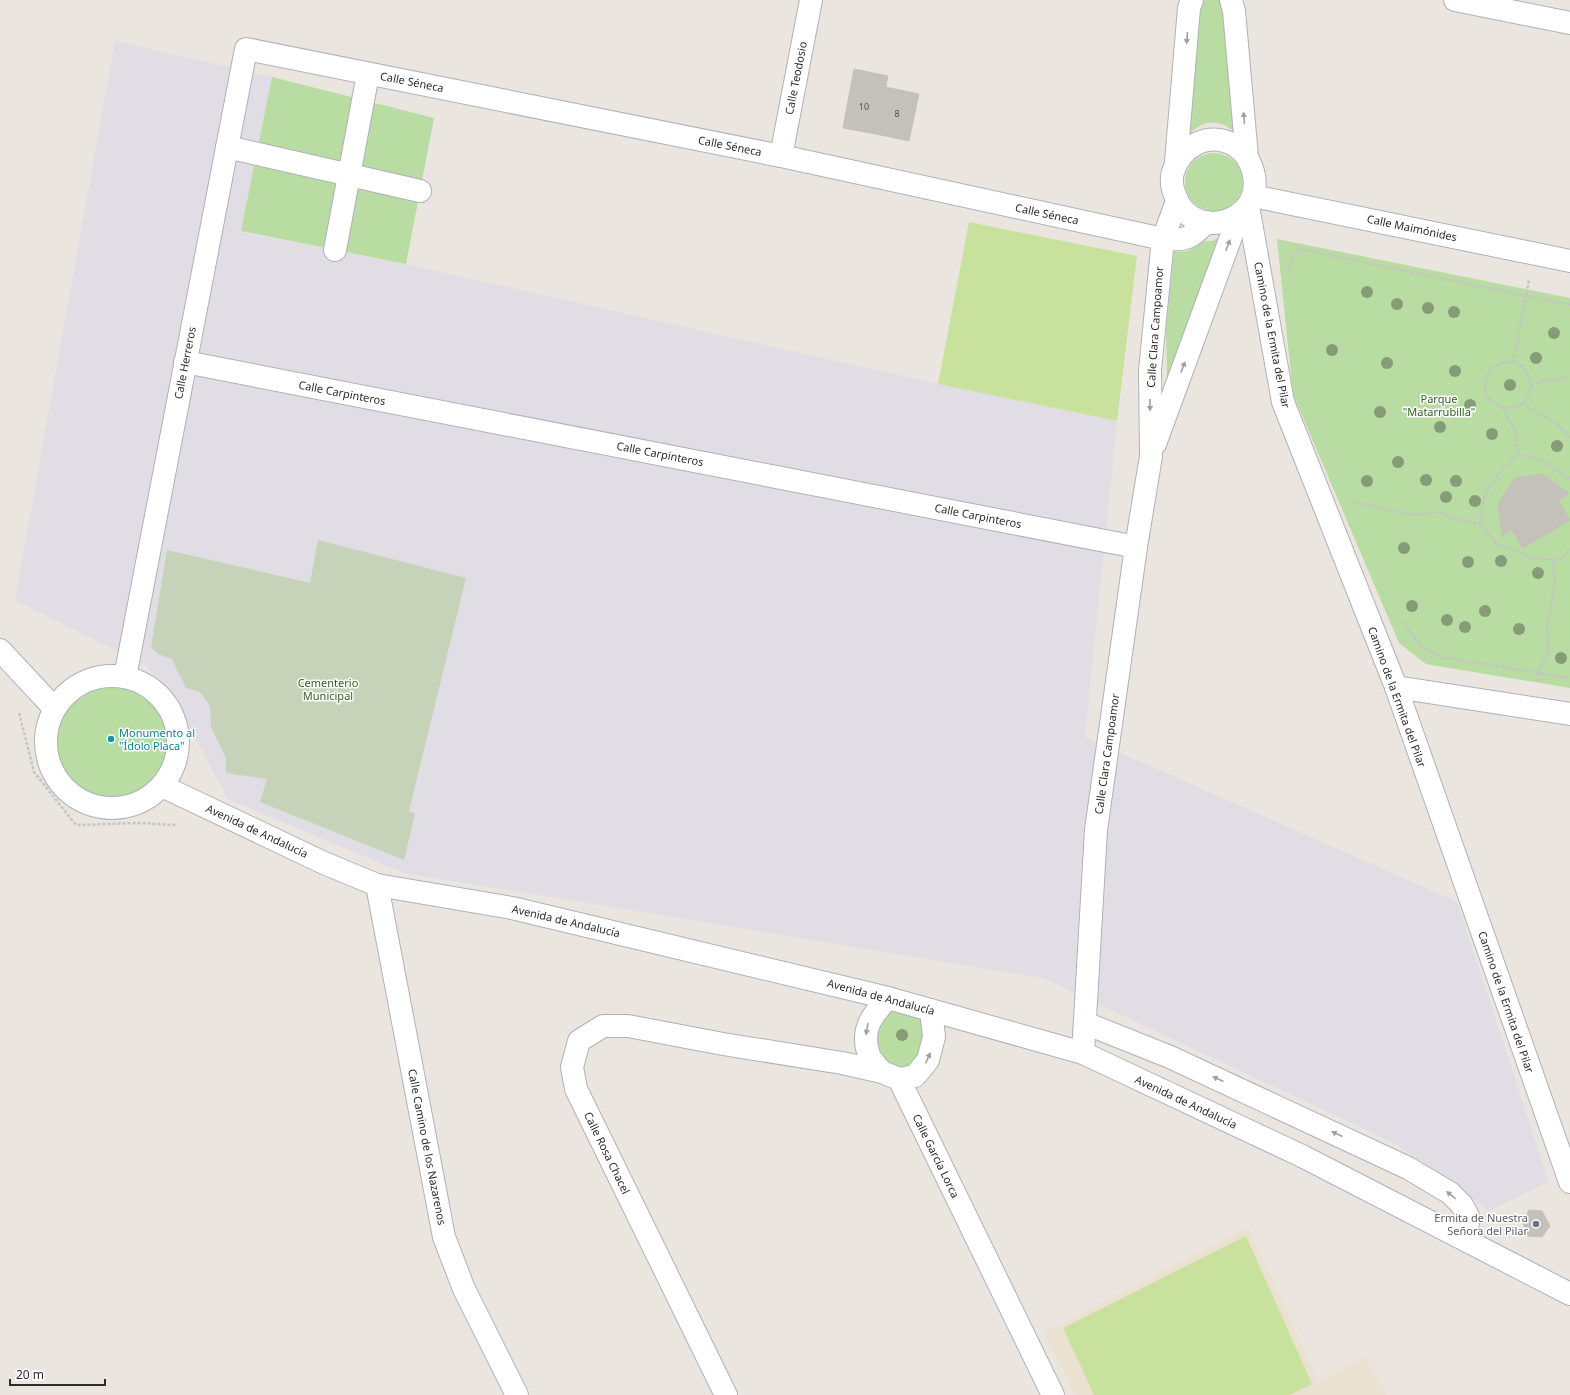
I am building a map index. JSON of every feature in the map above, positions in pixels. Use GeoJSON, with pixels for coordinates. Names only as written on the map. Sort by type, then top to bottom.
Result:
{"type":"FeatureCollection","features":[{"type":"Feature","properties":{"kind":"street","name":"Calle Teodosio"},"geometry":{"type":"LineString","coordinates":[[781,156],[811,0]]}},
{"type":"Feature","properties":{"kind":"street"},"geometry":{"type":"LineString","coordinates":[[1176,162],[1185,151],[1197,143],[1211,140],[1224,141],[1237,147],[1247,157],[1254,168],[1256,182],[1247,206],[1226,221],[1208,222],[1198,220],[1186,213],[1177,201],[1172,189],[1172,175],[1176,162],[1189,8],[1192,0]]}},
{"type":"Feature","properties":{"kind":"street"},"geometry":{"type":"LineString","coordinates":[[1231,0],[1234,11],[1247,157]]}},
{"type":"Feature","properties":{"kind":"street"},"geometry":{"type":"LineString","coordinates":[[1455,0],[1570,23]]}},
{"type":"Feature","properties":{"kind":"street","name":"Calle Séneca"},"geometry":{"type":"LineString","coordinates":[[246,49],[781,156],[1162,239],[1178,240],[1192,236],[1208,222]]}},
{"type":"Feature","properties":{"kind":"street","name":"Calle Herreros"},"geometry":{"type":"LineString","coordinates":[[125,677],[246,49]]}},
{"type":"Feature","properties":{"kind":"street"},"geometry":{"type":"LineString","coordinates":[[335,250],[368,74]]}},
{"type":"Feature","properties":{"kind":"street"},"geometry":{"type":"LineString","coordinates":[[227,147],[420,191]]}},
{"type":"Feature","properties":{"kind":"street","name":"Calle Clara Campoamor"},"geometry":{"type":"LineString","coordinates":[[1083,1053],[1096,830],[1136,547],[1151,456],[1150,370],[1162,239],[1177,201]]}},
{"type":"Feature","properties":{"kind":"street","name":"Calle Clara Campoamor"},"geometry":{"type":"LineString","coordinates":[[1151,456],[1247,206]]}},
{"type":"Feature","properties":{"kind":"street","name":"Calle Maimónides"},"geometry":{"type":"LineString","coordinates":[[1247,206],[1570,261]]}},
{"type":"Feature","properties":{"kind":"street","name":"Camino de la Ermita del Pilar"},"geometry":{"type":"LineString","coordinates":[[1247,206],[1283,402],[1396,687],[1570,1182]]}},
{"type":"Feature","properties":{"kind":"street","name":"Calle Carpinteros"},"geometry":{"type":"LineString","coordinates":[[185,362],[1136,547]]}},
{"type":"Feature","properties":{"kind":"street"},"geometry":{"type":"LineString","coordinates":[[0,650],[54,708]]}},
{"type":"Feature","properties":{"kind":"street"},"geometry":{"type":"LineString","coordinates":[[109,675],[125,677],[132,678],[152,688],[167,704],[177,724],[179,746],[174,768],[162,786],[145,800],[125,807],[103,808],[82,801],[64,789],[52,771],[46,750],[46,728],[54,708],[68,691],[88,679],[109,675]]}},
{"type":"Feature","properties":{"kind":"street"},"geometry":{"type":"LineString","coordinates":[[1396,687],[1570,714]]}},
{"type":"Feature","properties":{"kind":"street","name":"Avenida de Andalucía"},"geometry":{"type":"LineString","coordinates":[[162,786],[324,863],[377,885],[512,908],[888,998],[1083,1053],[1302,1156],[1570,1294]]}},
{"type":"Feature","properties":{"kind":"street","name":"Calle Camino de los Nazarenos"},"geometry":{"type":"LineString","coordinates":[[377,885],[444,1237],[464,1289],[517,1395]]}},
{"type":"Feature","properties":{"kind":"street"},"geometry":{"type":"LineString","coordinates":[[888,998],[874,1012],[868,1024],[865,1040],[869,1056],[890,1076],[915,1076],[928,1060],[934,1038],[931,1010]]}},
{"type":"Feature","properties":{"kind":"street"},"geometry":{"type":"LineString","coordinates":[[1085,1023],[1170,1057],[1408,1168],[1450,1193],[1462,1205],[1468,1216],[1467,1241]]}},
{"type":"Feature","properties":{"kind":"street","name":"Calle Rosa Chacel"},"geometry":{"type":"LineString","coordinates":[[726,1395],[576,1089],[572,1066],[579,1041],[603,1026],[628,1026],[723,1044],[842,1063],[890,1076]]}},
{"type":"Feature","properties":{"kind":"street","name":"Calle García Lorca"},"geometry":{"type":"LineString","coordinates":[[890,1076],[1053,1395]]}},
{"type":"Feature","properties":{"kind":"path"},"geometry":{"type":"LineString","coordinates":[[1289,274],[1291,258],[1300,249],[1570,305]]}},
{"type":"Feature","properties":{"kind":"path"},"geometry":{"type":"LineString","coordinates":[[1513,362],[1535,254]]}},
{"type":"Feature","properties":{"kind":"path"},"geometry":{"type":"LineString","coordinates":[[1502,362],[1513,362],[1524,367],[1529,374],[1531,385],[1528,397],[1523,403],[1516,407],[1502,407],[1489,399],[1486,392],[1485,377],[1494,365],[1502,362]]}},
{"type":"Feature","properties":{"kind":"path"},"geometry":{"type":"LineString","coordinates":[[1531,385],[1543,381],[1570,377]]}},
{"type":"Feature","properties":{"kind":"path"},"geometry":{"type":"LineString","coordinates":[[1523,403],[1535,412],[1554,422],[1570,438]]}},
{"type":"Feature","properties":{"kind":"path"},"geometry":{"type":"LineString","coordinates":[[1502,407],[1516,432],[1518,454]]}},
{"type":"Feature","properties":{"kind":"path"},"geometry":{"type":"LineString","coordinates":[[1518,454],[1542,460],[1570,479]]}},
{"type":"Feature","properties":{"kind":"path"},"geometry":{"type":"LineString","coordinates":[[1480,524],[1485,493],[1500,472],[1518,454]]}},
{"type":"Feature","properties":{"kind":"path"},"geometry":{"type":"LineString","coordinates":[[1352,496],[1358,510]]}},
{"type":"Feature","properties":{"kind":"path"},"geometry":{"type":"LineString","coordinates":[[1324,506],[1343,501],[1355,502],[1414,515],[1439,512],[1462,521],[1480,524],[1497,544],[1534,558],[1560,560],[1570,549]]}},
{"type":"Feature","properties":{"kind":"path"},"geometry":{"type":"LineString","coordinates":[[1534,709],[1539,672],[1548,651],[1547,627],[1555,584],[1553,560]]}},
{"type":"Feature","properties":{"kind":"path"},"geometry":{"type":"LineString","coordinates":[[1400,616],[1403,623],[1422,647],[1441,656],[1570,678]]}},
{"type":"Feature","properties":{"kind":"path"},"geometry":{"type":"LineString","coordinates":[[19,710],[34,772],[76,826],[139,823],[177,825]]}},
{"type":"Feature","properties":{"kind":"shaded area"},"geometry":{"type":"Polygon","coordinates":[[[115,41],[272,77],[241,232],[406,264],[938,384],[1117,421],[1085,737],[1457,902],[1549,1182],[1489,1211],[1396,1144],[1043,978],[404,873],[228,799],[171,693],[145,665],[15,600],[115,41]]]}},
{"type":"Feature","properties":{"kind":"shaded area"},"geometry":{"type":"Polygon","coordinates":[[[1248,1227],[1319,1382],[1365,1357],[1387,1395],[1076,1395],[1044,1333],[1248,1227]]]}},
{"type":"Feature","properties":{"kind":"green space"},"geometry":{"type":"Polygon","coordinates":[[[1204,0],[1219,0],[1223,3],[1237,134],[1224,125],[1210,122],[1198,127],[1186,138],[1195,28],[1204,0]]]}},
{"type":"Feature","properties":{"kind":"green space"},"geometry":{"type":"Polygon","coordinates":[[[272,77],[434,118],[406,264],[241,231],[272,77]]]}},
{"type":"Feature","properties":{"kind":"green space"},"geometry":{"type":"Polygon","coordinates":[[[1208,153],[1220,153],[1235,161],[1243,176],[1243,188],[1235,203],[1220,211],[1208,211],[1193,203],[1185,188],[1185,176],[1193,161],[1208,153]]]}},
{"type":"Feature","properties":{"kind":"green space"},"geometry":{"type":"Polygon","coordinates":[[[969,222],[1137,256],[1117,421],[938,384],[969,222]]]}},
{"type":"Feature","properties":{"kind":"green space"},"geometry":{"type":"Polygon","coordinates":[[[1220,236],[1167,382],[1166,330],[1174,251],[1182,252],[1189,250],[1201,241],[1213,241],[1220,236]]]}},
{"type":"Feature","properties":{"kind":"green space","name":"Parque \"Matarrubilla\""},"geometry":{"type":"Polygon","coordinates":[[[1277,239],[1570,298],[1570,688],[1426,664],[1399,643],[1293,394],[1277,239]]]}},
{"type":"Feature","properties":{"kind":"green space","name":"Cementerio Municipal"},"geometry":{"type":"Polygon","coordinates":[[[318,540],[466,578],[409,811],[415,814],[404,860],[260,802],[267,779],[226,773],[226,758],[211,727],[210,706],[200,692],[186,688],[172,659],[158,654],[151,647],[167,550],[310,583],[318,540]]]}},
{"type":"Feature","properties":{"kind":"green space"},"geometry":{"type":"Polygon","coordinates":[[[112,685],[134,689],[153,701],[165,720],[169,742],[165,764],[153,783],[134,795],[112,799],[90,795],[71,783],[59,764],[55,742],[59,720],[71,701],[90,689],[112,685]]]}},
{"type":"Feature","properties":{"kind":"green space"},"geometry":{"type":"Polygon","coordinates":[[[888,998],[931,1010],[915,1076],[882,1072],[868,1024],[888,998]]]}},
{"type":"Feature","properties":{"kind":"green space"},"geometry":{"type":"Polygon","coordinates":[[[1246,1236],[1312,1384],[1290,1395],[1094,1395],[1063,1328],[1246,1236]]]}},
{"type":"Feature","properties":{"kind":"building"},"geometry":{"type":"Polygon","coordinates":[[[854,69],[888,76],[876,134],[843,128],[854,69]]]}},
{"type":"Feature","properties":{"kind":"building"},"geometry":{"type":"Polygon","coordinates":[[[885,87],[919,94],[909,141],[876,134],[885,87]]]}},
{"type":"Feature","properties":{"kind":"building"},"geometry":{"type":"Polygon","coordinates":[[[1542,474],[1569,493],[1559,501],[1570,520],[1523,548],[1511,529],[1502,537],[1498,504],[1515,478],[1542,474]]]}},
{"type":"Feature","properties":{"kind":"building","name":"Ermita de Nuestra Señora del Pilar"},"geometry":{"type":"Polygon","coordinates":[[[1529,1210],[1542,1211],[1550,1226],[1542,1237],[1528,1236],[1523,1223],[1529,1210]]]}},
{"type":"Feature","properties":{"kind":"place","name":"Monumento al \"Ídolo Placa\""},"geometry":{"type":"Point","coordinates":[111,739]}},
{"type":"Feature","properties":{"kind":"place","name":"Ermita de Nuestra Señora del Pilar"},"geometry":{"type":"Point","coordinates":[1536,1224]}}]}
